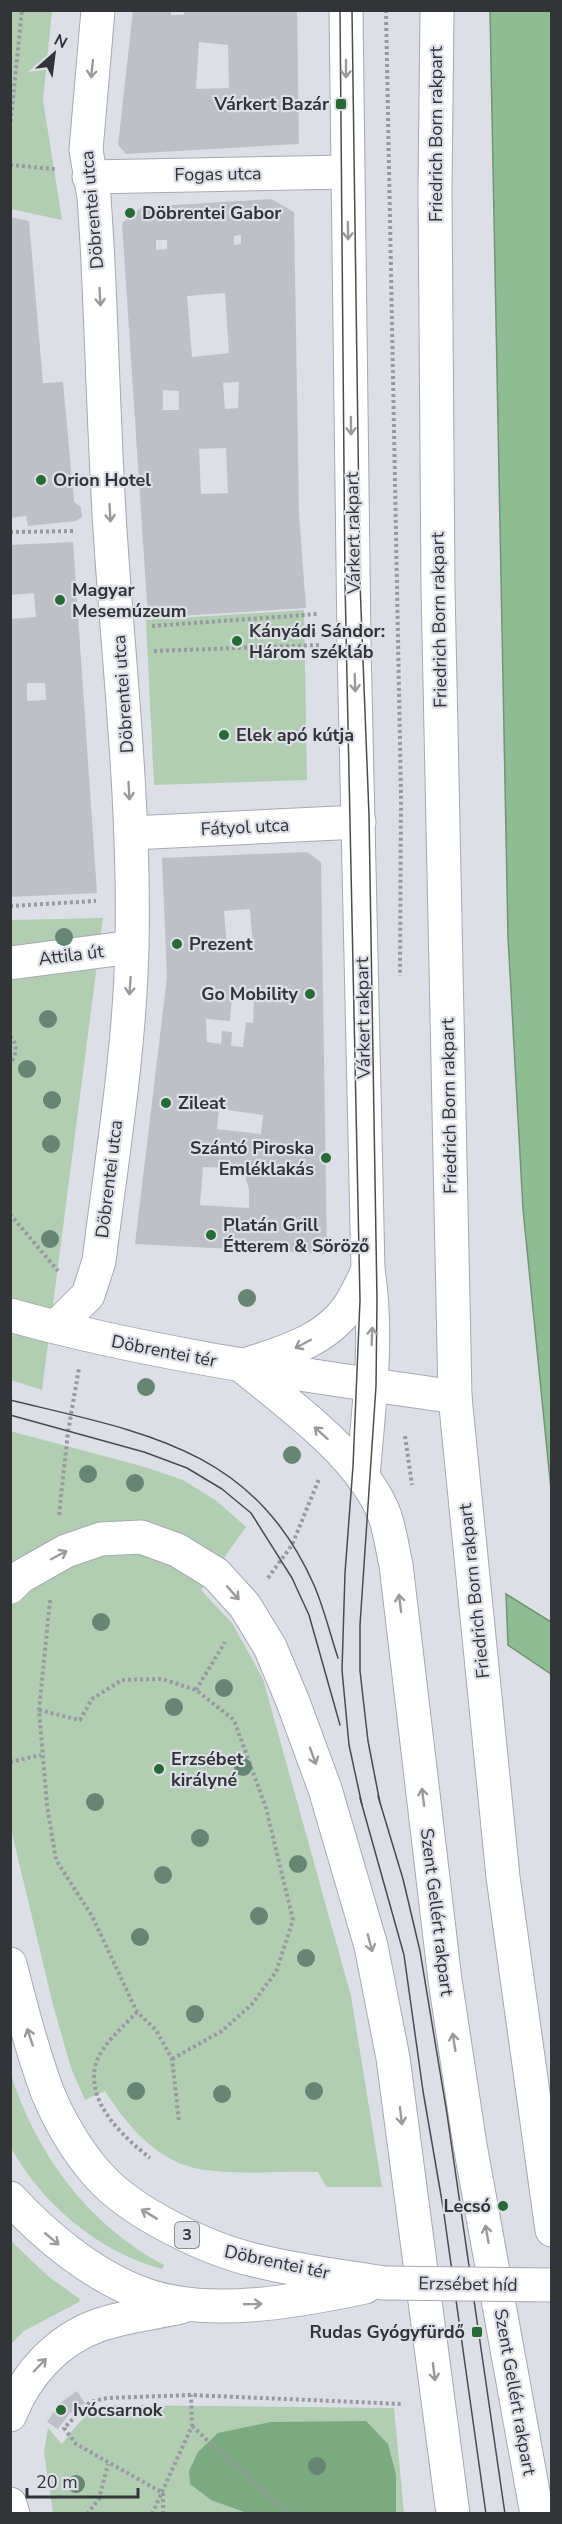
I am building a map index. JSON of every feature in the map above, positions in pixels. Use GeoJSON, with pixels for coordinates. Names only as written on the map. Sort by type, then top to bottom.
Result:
{"type":"FeatureCollection","features":[{"type":"Feature","properties":{"kind":"main road","name":"Döbrentei utca"},"geometry":{"type":"LineString","coordinates":[[71,1332],[88,1295],[100,1249],[126,1040],[133,899],[122,663],[110,530],[97,243],[86,136],[98,10]]}},
{"type":"Feature","properties":{"kind":"main road","name":"Várkert rakpart"},"geometry":{"type":"LineString","coordinates":[[346,10],[354,644],[368,1270],[373,1298],[363,1478]]}},
{"type":"Feature","properties":{"kind":"main road","name":"Friedrich Born rakpart"},"geometry":{"type":"LineString","coordinates":[[437,10],[435,202],[438,599],[455,1397],[503,1877],[552,2230]]}},
{"type":"Feature","properties":{"kind":"main road","name":"Fogas utca"},"geometry":{"type":"LineString","coordinates":[[89,177],[347,172]]}},
{"type":"Feature","properties":{"kind":"main road","name":"Fátyol utca"},"geometry":{"type":"LineString","coordinates":[[131,833],[359,822]]}},
{"type":"Feature","properties":{"kind":"main road","name":"Attila út"},"geometry":{"type":"LineString","coordinates":[[10,963],[132,947]]}},
{"type":"Feature","properties":{"kind":"main road","name":"Várkert rakpart"},"geometry":{"type":"LineString","coordinates":[[242,1366],[300,1347],[315,1338],[346,1310],[368,1270]]}},
{"type":"Feature","properties":{"kind":"main road"},"geometry":{"type":"LineString","coordinates":[[11,1316],[71,1332]]}},
{"type":"Feature","properties":{"kind":"main road","name":"Döbrentei tér"},"geometry":{"type":"LineString","coordinates":[[71,1332],[242,1366],[455,1397]]}},
{"type":"Feature","properties":{"kind":"main road","name":"Szent Gellért rakpart"},"geometry":{"type":"LineString","coordinates":[[242,1366],[333,1443],[370,1486],[384,1513],[396,1566],[445,1980],[470,2145],[537,2514]]}},
{"type":"Feature","properties":{"kind":"main road"},"geometry":{"type":"LineString","coordinates":[[10,1587],[20,1577],[66,1551],[101,1539],[141,1538],[177,1550],[216,1574],[245,1606],[270,1647],[293,1701],[325,1789],[371,1946],[393,2058],[453,2514]]}},
{"type":"Feature","properties":{"kind":"main road","name":"Döbrentei tér"},"geometry":{"type":"LineString","coordinates":[[10,1965],[26,2027],[48,2093],[76,2146],[100,2177],[137,2207],[178,2231],[220,2250],[285,2267],[384,2283]]}},
{"type":"Feature","properties":{"kind":"main road","name":"3"},"geometry":{"type":"LineString","coordinates":[[10,2198],[58,2244],[121,2284],[143,2294],[195,2305],[269,2303],[307,2299],[384,2283]]}},
{"type":"Feature","properties":{"kind":"main road","name":"Erzsébet híd"},"geometry":{"type":"LineString","coordinates":[[384,2283],[552,2285]]}},
{"type":"Feature","properties":{"kind":"main road"},"geometry":{"type":"LineString","coordinates":[[10,2415],[28,2378],[59,2347],[79,2335],[99,2324],[195,2305]]}},
{"type":"Feature","properties":{"kind":"main road"},"geometry":{"type":"LineString","coordinates":[[10,2504],[13,2514]]}},
{"type":"Feature","properties":{"kind":"path"},"geometry":{"type":"LineString","coordinates":[[10,128],[22,10]]}},
{"type":"Feature","properties":{"kind":"path"},"geometry":{"type":"LineString","coordinates":[[386,10],[401,795],[400,987]]}},
{"type":"Feature","properties":{"kind":"path"},"geometry":{"type":"LineString","coordinates":[[10,532],[79,531]]}},
{"type":"Feature","properties":{"kind":"path"},"geometry":{"type":"LineString","coordinates":[[119,628],[299,616],[354,609]]}},
{"type":"Feature","properties":{"kind":"path"},"geometry":{"type":"LineString","coordinates":[[122,663],[154,651],[354,644]]}},
{"type":"Feature","properties":{"kind":"path"},"geometry":{"type":"LineString","coordinates":[[10,906],[133,899]]}},
{"type":"Feature","properties":{"kind":"path"},"geometry":{"type":"LineString","coordinates":[[10,1036],[15,1041],[16,1053],[10,1064]]}},
{"type":"Feature","properties":{"kind":"path"},"geometry":{"type":"LineString","coordinates":[[10,1214],[65,1279],[88,1295]]}},
{"type":"Feature","properties":{"kind":"path"},"geometry":{"type":"LineString","coordinates":[[262,1586],[292,1545],[333,1443]]}},
{"type":"Feature","properties":{"kind":"path"},"geometry":{"type":"LineString","coordinates":[[196,1690],[226,1640]]}},
{"type":"Feature","properties":{"kind":"path"},"geometry":{"type":"LineString","coordinates":[[39,1710],[80,1720],[92,1699],[122,1680],[162,1679],[196,1690],[234,1720],[266,1808],[293,1920],[276,1972],[252,2004],[222,2031],[172,2059]]}},
{"type":"Feature","properties":{"kind":"path"},"geometry":{"type":"LineString","coordinates":[[10,1762],[41,1755],[56,1860],[92,1916],[137,2012],[156,2030],[172,2059],[179,2122]]}},
{"type":"Feature","properties":{"kind":"path"},"geometry":{"type":"LineString","coordinates":[[137,2012],[109,2042],[98,2059],[94,2088],[108,2116],[127,2140],[150,2158]]}},
{"type":"Feature","properties":{"kind":"path"},"geometry":{"type":"LineString","coordinates":[[163,2493],[76,2444],[64,2428],[81,2409],[90,2403],[107,2398],[191,2395],[405,2404],[407,2415]]}},
{"type":"Feature","properties":{"kind":"path"},"geometry":{"type":"LineString","coordinates":[[152,2514],[192,2426],[191,2395]]}},
{"type":"Feature","properties":{"kind":"path"},"geometry":{"type":"LineString","coordinates":[[192,2426],[288,2514]]}},
{"type":"Feature","properties":{"kind":"path"},"geometry":{"type":"LineString","coordinates":[[87,2514],[99,2499],[108,2464]]}},
{"type":"Feature","properties":{"kind":"path"},"geometry":{"type":"LineString","coordinates":[[163,2493],[163,2514]]}},
{"type":"Feature","properties":{"kind":"shaded area"},"geometry":{"type":"Polygon","coordinates":[[[11,10],[52,11],[43,100],[62,220],[11,209],[11,10]]]}},
{"type":"Feature","properties":{"kind":"shaded area"},"geometry":{"type":"Polygon","coordinates":[[[490,11],[552,11],[551,1490],[523,1209],[508,937],[490,11]]]}},
{"type":"Feature","properties":{"kind":"shaded area"},"geometry":{"type":"Polygon","coordinates":[[[304,610],[307,780],[154,785],[146,620],[304,610]]]}},
{"type":"Feature","properties":{"kind":"shaded area"},"geometry":{"type":"Polygon","coordinates":[[[103,918],[42,1390],[11,1380],[10,920],[103,918]]]}},
{"type":"Feature","properties":{"kind":"shaded area"},"geometry":{"type":"Polygon","coordinates":[[[10,1431],[145,1467],[183,1480],[217,1501],[246,1527],[201,1590],[232,1623],[263,1679],[351,1996],[382,2187],[326,2187],[318,2172],[239,2173],[194,2168],[166,2156],[142,2138],[122,2116],[105,2091],[85,2100],[71,2068],[53,2005],[11,1829],[10,1431]]]}},
{"type":"Feature","properties":{"kind":"shaded area"},"geometry":{"type":"Polygon","coordinates":[[[506,1594],[551,1622],[551,1674],[508,1645],[506,1594]]]}},
{"type":"Feature","properties":{"kind":"shaded area"},"geometry":{"type":"Polygon","coordinates":[[[10,2071],[34,2130],[68,2184],[88,2208],[111,2229],[137,2249],[164,2265],[162,2269],[116,2251],[95,2238],[75,2224],[39,2189],[11,2148],[10,2071]]]}},
{"type":"Feature","properties":{"kind":"shaded area"},"geometry":{"type":"Polygon","coordinates":[[[11,2241],[49,2277],[80,2299],[79,2302],[24,2331],[11,2344],[11,2241]]]}},
{"type":"Feature","properties":{"kind":"shaded area"},"geometry":{"type":"Polygon","coordinates":[[[108,2405],[394,2408],[404,2513],[53,2513],[44,2452],[48,2428],[62,2444],[88,2414],[108,2405]]]}},
{"type":"Feature","properties":{"kind":"shaded area"},"geometry":{"type":"Polygon","coordinates":[[[366,2421],[388,2444],[396,2475],[396,2513],[247,2513],[211,2500],[190,2484],[189,2471],[198,2452],[218,2433],[271,2422],[366,2421]]]}},
{"type":"Feature","properties":{"kind":"building"},"geometry":{"type":"Polygon","coordinates":[[[133,10],[171,10],[171,15],[184,15],[184,10],[297,10],[299,144],[126,154],[118,145],[133,10]],[[199,42],[196,89],[229,88],[228,45],[199,42]]]}},
{"type":"Feature","properties":{"kind":"building"},"geometry":{"type":"Polygon","coordinates":[[[271,199],[294,212],[299,514],[306,608],[148,618],[122,223],[142,207],[271,199]],[[241,235],[234,236],[234,245],[241,244],[241,235]],[[156,240],[156,250],[167,249],[167,240],[156,240]],[[225,293],[187,296],[192,357],[229,353],[225,293]],[[239,382],[223,383],[225,409],[238,408],[239,382]],[[163,390],[163,410],[179,410],[179,391],[163,390]],[[226,448],[199,449],[201,494],[228,493],[226,448]]]}},
{"type":"Feature","properties":{"kind":"building"},"geometry":{"type":"Polygon","coordinates":[[[10,217],[29,221],[43,383],[63,382],[74,502],[81,507],[82,517],[76,521],[28,526],[26,516],[10,518],[10,217]]]}},
{"type":"Feature","properties":{"kind":"building"},"geometry":{"type":"Polygon","coordinates":[[[73,542],[97,893],[10,897],[10,619],[36,617],[34,593],[10,595],[10,545],[73,542]],[[27,683],[27,701],[46,700],[45,683],[27,683]]]}},
{"type":"Feature","properties":{"kind":"building"},"geometry":{"type":"Polygon","coordinates":[[[307,852],[321,862],[327,1254],[135,1244],[167,977],[162,858],[307,852]],[[250,909],[224,911],[227,948],[253,946],[250,909]],[[232,998],[230,1021],[206,1019],[207,1042],[221,1044],[222,1031],[232,1032],[231,1046],[243,1047],[246,1022],[253,1023],[254,1002],[232,998]],[[219,1109],[217,1129],[261,1134],[263,1115],[219,1109]],[[203,1167],[200,1205],[249,1208],[249,1189],[243,1168],[203,1167]]]}},
{"type":"Feature","properties":{"kind":"building","name":"Ivócsarnok"},"geometry":{"type":"Polygon","coordinates":[[[77,2391],[85,2403],[69,2414],[58,2429],[47,2422],[59,2404],[77,2391]]]}},
{"type":"Feature","properties":{"kind":"tram line"},"geometry":{"type":"LineString","coordinates":[[340,10],[345,582],[360,1300],[342,1670],[349,1745],[362,1805]]}},
{"type":"Feature","properties":{"kind":"tram line"},"geometry":{"type":"LineString","coordinates":[[352,10],[360,583],[369,815],[377,1300],[376,1386],[360,1625],[360,1671],[368,1741],[380,1803]]}},
{"type":"Feature","properties":{"kind":"tram line"},"geometry":{"type":"LineString","coordinates":[[10,1400],[148,1436],[188,1453],[226,1474],[259,1502],[289,1539],[314,1585],[338,1658]]}},
{"type":"Feature","properties":{"kind":"tram line"},"geometry":{"type":"LineString","coordinates":[[10,1415],[144,1452],[187,1468],[222,1489],[251,1513],[292,1578],[309,1615],[340,1725]]}},
{"type":"Feature","properties":{"kind":"tram line"},"geometry":{"type":"LineString","coordinates":[[378,1796],[403,1879],[420,1951],[447,2114],[505,2514]]}},
{"type":"Feature","properties":{"kind":"tram line"},"geometry":{"type":"LineString","coordinates":[[360,1798],[404,1955],[423,2091],[443,2207],[486,2514]]}},
{"type":"Feature","properties":{"kind":"place","name":"Várkert Bazár"},"geometry":{"type":"Point","coordinates":[341,104]}},
{"type":"Feature","properties":{"kind":"place","name":"Döbrentei Gabor"},"geometry":{"type":"Point","coordinates":[130,213]}},
{"type":"Feature","properties":{"kind":"place","name":"Orion Hotel"},"geometry":{"type":"Point","coordinates":[41,480]}},
{"type":"Feature","properties":{"kind":"place","name":"Magyar Mesemúzeum"},"geometry":{"type":"Point","coordinates":[60,600]}},
{"type":"Feature","properties":{"kind":"place","name":"Kányádi Sándor: Három székláb"},"geometry":{"type":"Point","coordinates":[237,641]}},
{"type":"Feature","properties":{"kind":"place","name":"Elek apó kútja"},"geometry":{"type":"Point","coordinates":[224,735]}},
{"type":"Feature","properties":{"kind":"place","name":"Prezent"},"geometry":{"type":"Point","coordinates":[177,944]}},
{"type":"Feature","properties":{"kind":"place","name":"Go Mobility"},"geometry":{"type":"Point","coordinates":[310,994]}},
{"type":"Feature","properties":{"kind":"place","name":"Zileat"},"geometry":{"type":"Point","coordinates":[166,1103]}},
{"type":"Feature","properties":{"kind":"place","name":"Szántó Piroska Emléklakás"},"geometry":{"type":"Point","coordinates":[326,1158]}},
{"type":"Feature","properties":{"kind":"place","name":"Platán Grill Étterem & Söröző"},"geometry":{"type":"Point","coordinates":[211,1235]}},
{"type":"Feature","properties":{"kind":"place","name":"Erzsébet királyné"},"geometry":{"type":"Point","coordinates":[159,1769]}},
{"type":"Feature","properties":{"kind":"place","name":"Lecsó"},"geometry":{"type":"Point","coordinates":[503,2206]}},
{"type":"Feature","properties":{"kind":"place","name":"Rudas Gyógyfürdő"},"geometry":{"type":"Point","coordinates":[477,2332]}},
{"type":"Feature","properties":{"kind":"place","name":"Ivócsarnok"},"geometry":{"type":"Point","coordinates":[61,2410]}}]}
